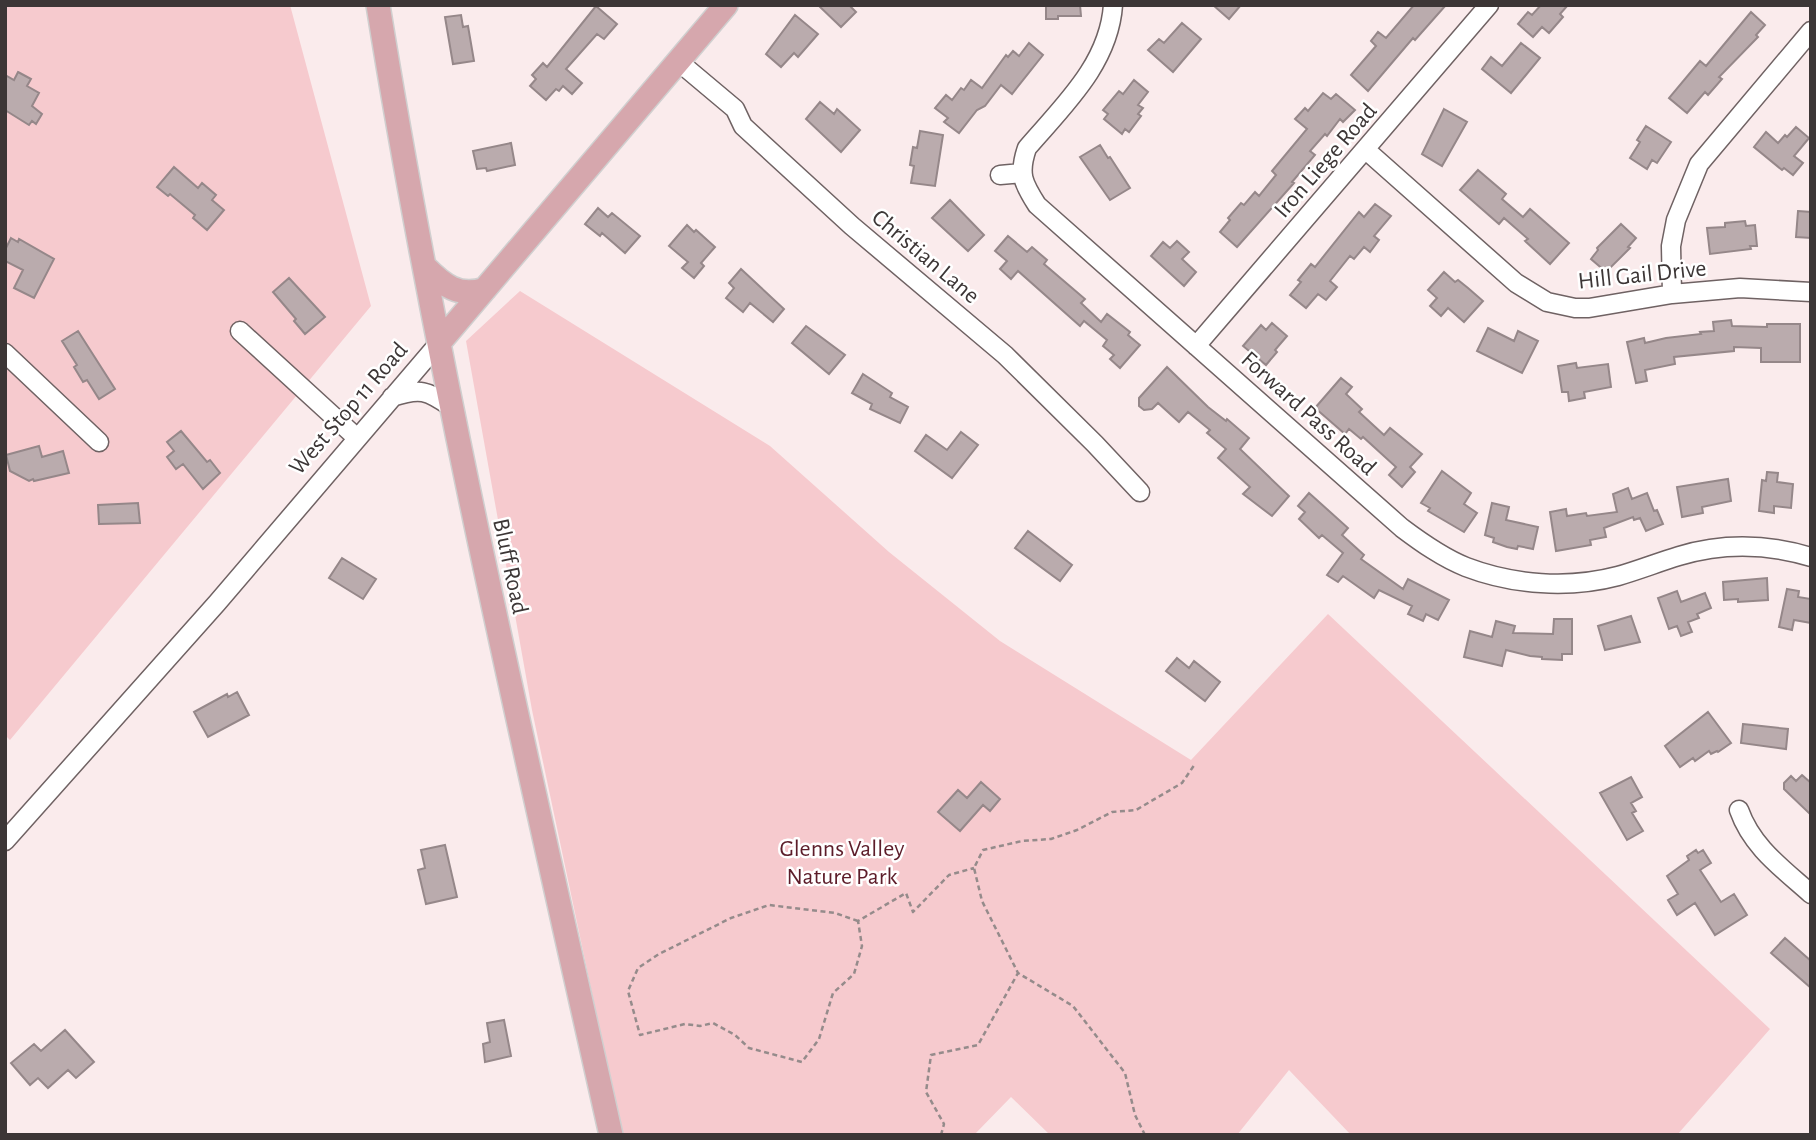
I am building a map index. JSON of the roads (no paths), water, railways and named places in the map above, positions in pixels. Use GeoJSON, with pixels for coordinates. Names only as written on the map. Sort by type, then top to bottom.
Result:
{"type":"FeatureCollection","features":[{"type":"Feature","properties":{"kind":"main road","name":"Bluff Road"},"geometry":{"type":"LineString","coordinates":[[378,5],[451,407],[498,632],[611,1135]]}},
{"type":"Feature","properties":{"kind":"main road","name":"West Stop 11 Road"},"geometry":{"type":"LineString","coordinates":[[439,343],[726,5]]}},
{"type":"Feature","properties":{"kind":"main road"},"geometry":{"type":"LineString","coordinates":[[425,267],[452,289],[467,292],[485,289]]}},
{"type":"Feature","properties":{"kind":"street"},"geometry":{"type":"LineString","coordinates":[[1000,175],[1022,173],[1022,161],[1027,148],[1084,81],[1099,57],[1112,17],[1113,5]]}},
{"type":"Feature","properties":{"kind":"street","name":"Iron Liege Road"},"geometry":{"type":"LineString","coordinates":[[1196,346],[1489,5]]}},
{"type":"Feature","properties":{"kind":"street"},"geometry":{"type":"LineString","coordinates":[[1672,294],[1671,246],[1676,220],[1699,164],[1811,31]]}},
{"type":"Feature","properties":{"kind":"street","name":"Christian Lane"},"geometry":{"type":"LineString","coordinates":[[679,62],[735,109],[743,126],[852,226],[1005,355],[1140,492]]}},
{"type":"Feature","properties":{"kind":"street","name":"Hill Gail Drive"},"geometry":{"type":"LineString","coordinates":[[1366,150],[1516,283],[1547,302],[1589,308],[1672,294],[1740,288],[1811,292]]}},
{"type":"Feature","properties":{"kind":"street","name":"Forward Pass Road"},"geometry":{"type":"LineString","coordinates":[[1022,173],[1022,181],[1037,205],[1402,528],[1435,551],[1465,566],[1510,580],[1563,584],[1616,576],[1682,555],[1715,548],[1755,546],[1789,550],[1811,557]]}},
{"type":"Feature","properties":{"kind":"street"},"geometry":{"type":"LineString","coordinates":[[240,331],[357,438]]}},
{"type":"Feature","properties":{"kind":"street","name":"West Stop 11 Road"},"geometry":{"type":"LineString","coordinates":[[5,841],[217,603],[439,343]]}},
{"type":"Feature","properties":{"kind":"street"},"geometry":{"type":"LineString","coordinates":[[5,353],[99,442]]}},
{"type":"Feature","properties":{"kind":"street"},"geometry":{"type":"LineString","coordinates":[[392,397],[417,390],[430,393],[451,407]]}},
{"type":"Feature","properties":{"kind":"street"},"geometry":{"type":"LineString","coordinates":[[1739,810],[1746,829],[1759,848],[1811,894]]}},
{"type":"Feature","properties":{"kind":"park label","name":"Glenns Valley Nature Park"},"geometry":{"type":"Point","coordinates":[842,862]}}]}
